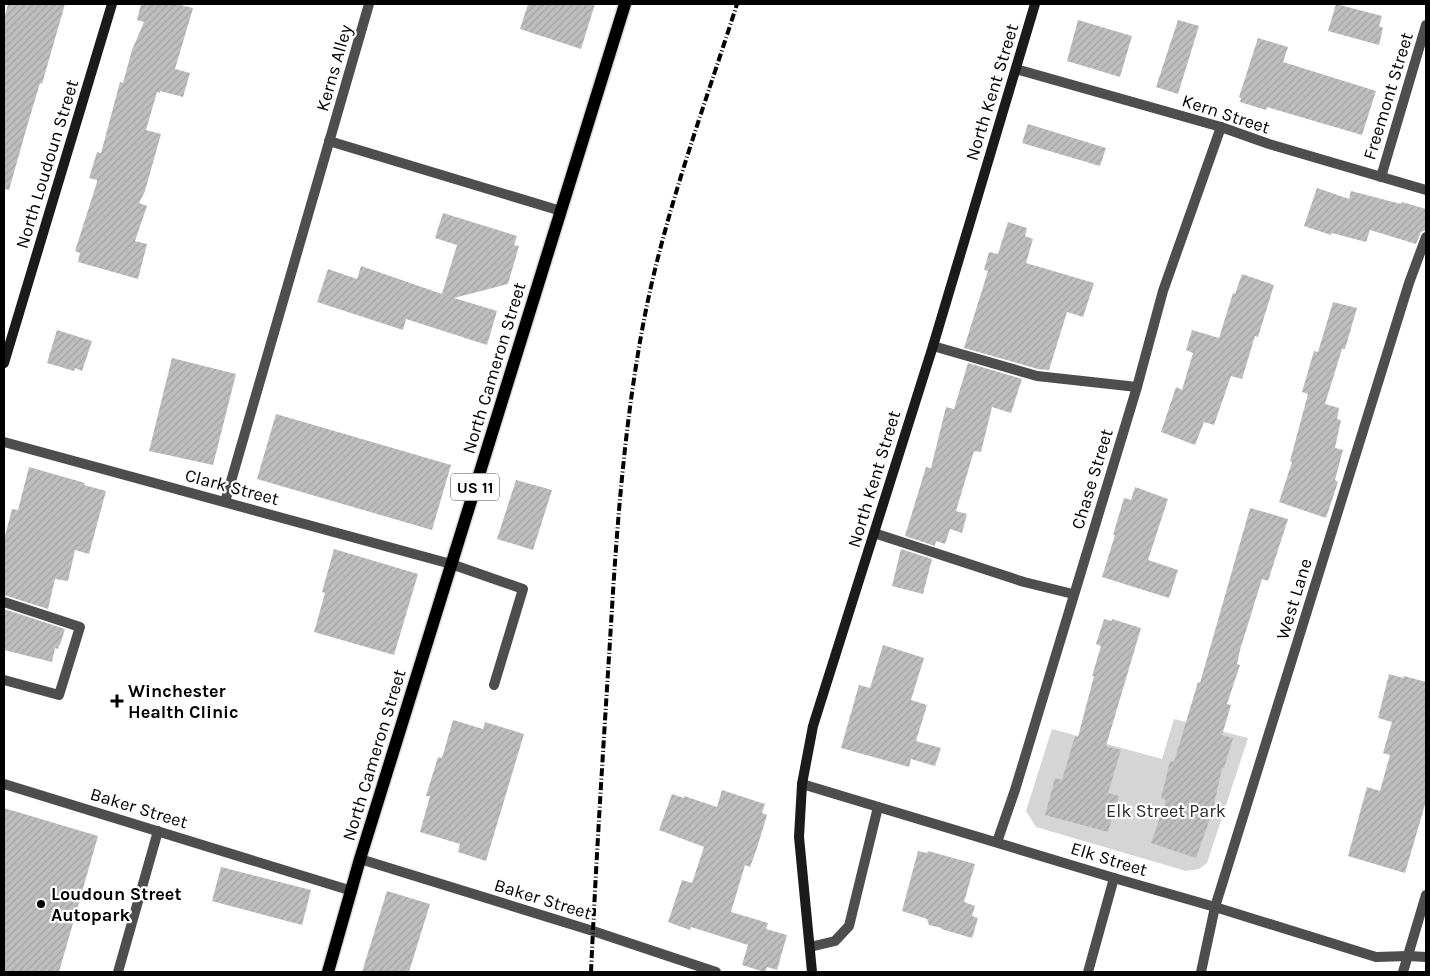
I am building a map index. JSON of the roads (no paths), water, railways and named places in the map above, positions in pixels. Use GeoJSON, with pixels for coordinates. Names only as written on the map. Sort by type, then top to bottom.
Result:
{"type":"FeatureCollection","features":[{"type":"Feature","properties":{"kind":"main road","name":"North Cameron Street"},"geometry":{"type":"LineString","coordinates":[[328,972],[360,859],[625,4]]}},
{"type":"Feature","properties":{"kind":"street","name":"North Loudoun Street"},"geometry":{"type":"LineString","coordinates":[[4,363],[112,4]]}},
{"type":"Feature","properties":{"kind":"street","name":"Kerns Alley"},"geometry":{"type":"LineString","coordinates":[[225,502],[369,4]]}},
{"type":"Feature","properties":{"kind":"street","name":"North Kent Street"},"geometry":{"type":"LineString","coordinates":[[812,972],[800,837],[802,784],[813,726],[933,346],[1035,4]]}},
{"type":"Feature","properties":{"kind":"street","name":"Freemont Street"},"geometry":{"type":"LineString","coordinates":[[1381,177],[1426,25]]}},
{"type":"Feature","properties":{"kind":"street","name":"Kern Street"},"geometry":{"type":"LineString","coordinates":[[1016,69],[1221,127],[1269,144],[1426,190]]}},
{"type":"Feature","properties":{"kind":"street","name":"Chase Street"},"geometry":{"type":"LineString","coordinates":[[997,842],[1015,790],[1137,387],[1163,291],[1221,127]]}},
{"type":"Feature","properties":{"kind":"street"},"geometry":{"type":"LineString","coordinates":[[329,141],[561,211]]}},
{"type":"Feature","properties":{"kind":"street","name":"West Lane"},"geometry":{"type":"LineString","coordinates":[[1201,972],[1215,907],[1406,292],[1426,237]]}},
{"type":"Feature","properties":{"kind":"street"},"geometry":{"type":"LineString","coordinates":[[933,346],[1037,376],[1137,387]]}},
{"type":"Feature","properties":{"kind":"street","name":"Clark Street"},"geometry":{"type":"LineString","coordinates":[[4,442],[451,564],[523,590],[494,684]]}},
{"type":"Feature","properties":{"kind":"street"},"geometry":{"type":"LineString","coordinates":[[874,534],[1024,582],[1073,594]]}},
{"type":"Feature","properties":{"kind":"street"},"geometry":{"type":"LineString","coordinates":[[4,602],[80,627],[59,695],[4,680]]}},
{"type":"Feature","properties":{"kind":"street","name":"Baker Street"},"geometry":{"type":"LineString","coordinates":[[4,784],[352,891]]}},
{"type":"Feature","properties":{"kind":"street","name":"Elk Street"},"geometry":{"type":"LineString","coordinates":[[802,784],[1376,957],[1426,957]]}},
{"type":"Feature","properties":{"kind":"street"},"geometry":{"type":"LineString","coordinates":[[810,948],[835,941],[849,926],[878,806]]}},
{"type":"Feature","properties":{"kind":"street"},"geometry":{"type":"LineString","coordinates":[[118,972],[158,831]]}},
{"type":"Feature","properties":{"kind":"street","name":"Baker Street"},"geometry":{"type":"LineString","coordinates":[[360,859],[593,931],[716,972]]}},
{"type":"Feature","properties":{"kind":"street"},"geometry":{"type":"LineString","coordinates":[[1088,972],[1114,878]]}},
{"type":"Feature","properties":{"kind":"street"},"geometry":{"type":"LineString","coordinates":[[1403,972],[1426,895]]}},
{"type":"Feature","properties":{"kind":"railway"},"geometry":{"type":"LineString","coordinates":[[591,972],[615,565],[629,412],[649,294],[671,210],[737,4]]}},
{"type":"Feature","properties":{"kind":"place","name":"Winchester Health Clinic"},"geometry":{"type":"Point","coordinates":[117,701]}},
{"type":"Feature","properties":{"kind":"place","name":"Loudoun Street Autopark"},"geometry":{"type":"Point","coordinates":[41,904]}},
{"type":"Feature","properties":{"kind":"park label","name":"Elk Street Park"},"geometry":{"type":"Point","coordinates":[1166,811]}}]}
